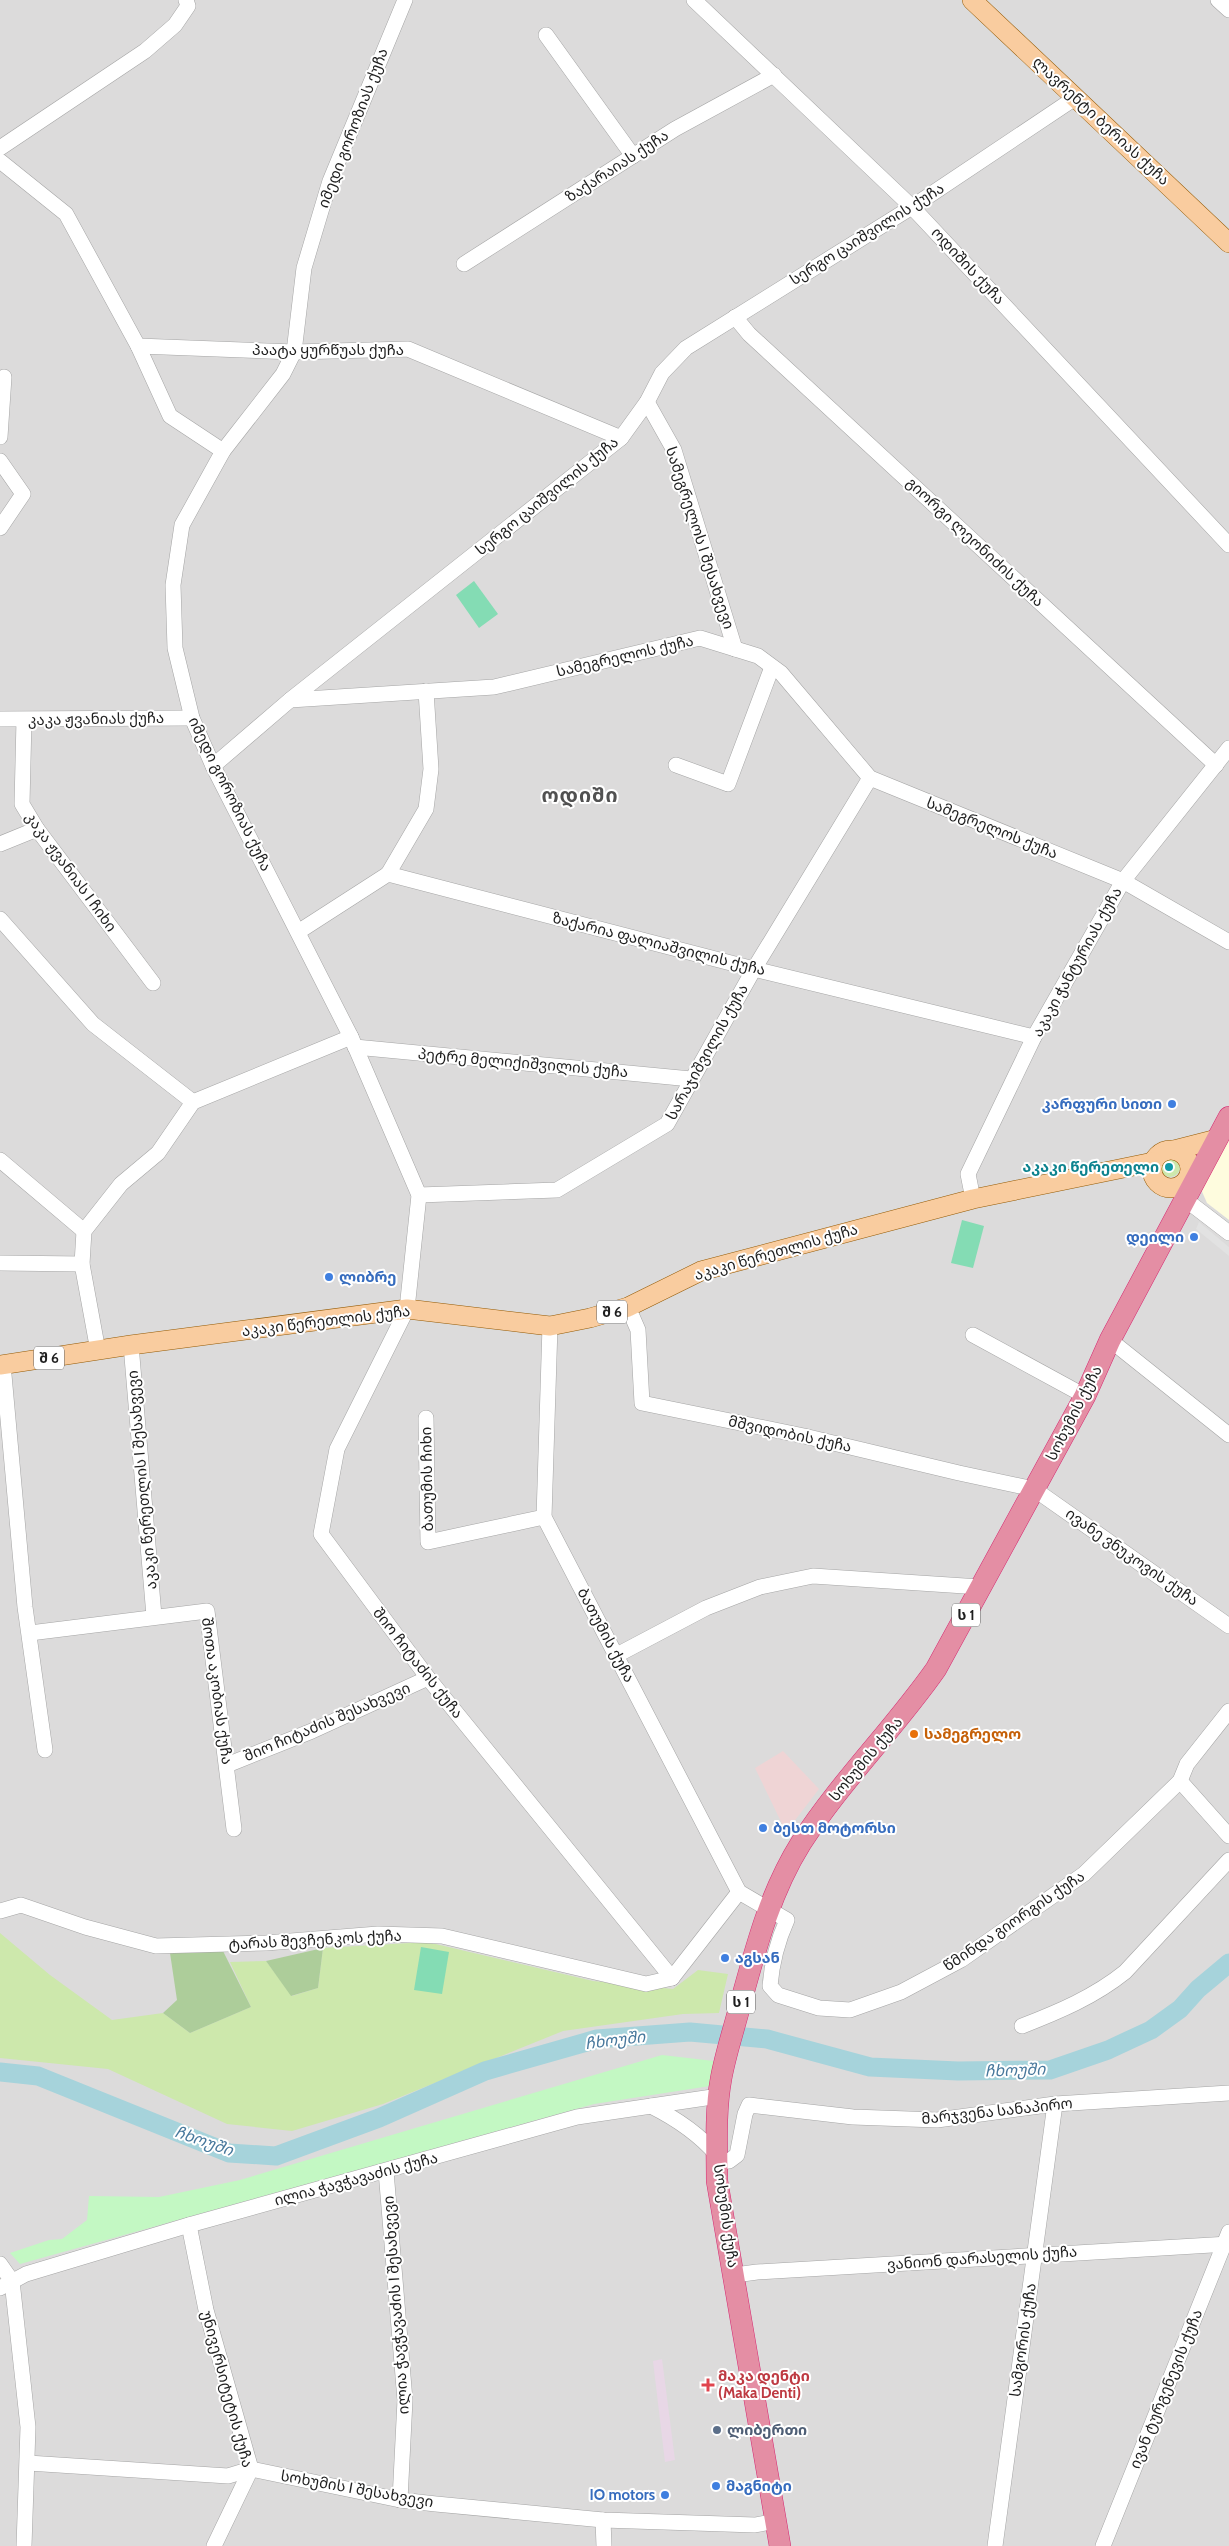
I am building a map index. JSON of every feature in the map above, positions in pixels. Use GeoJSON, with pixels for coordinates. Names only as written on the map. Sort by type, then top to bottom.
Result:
{"type":"FeatureCollection","features":[{"type":"Feature","properties":{"kind":"highway","name":"სოხუმის ქუჩა"},"geometry":{"type":"LineString","coordinates":[[780,2546],[718,2181],[717,2158],[720,2087],[765,1917],[786,1868],[801,1843],[831,1800],[912,1704],[936,1669],[1084,1396],[1110,1340],[1182,1207],[1193,1173],[1217,1139],[1229,1117]]}},
{"type":"Feature","properties":{"kind":"main road","name":"ლავრენტი ბერიას ქუჩა"},"geometry":{"type":"LineString","coordinates":[[972,0],[1229,243]]}},
{"type":"Feature","properties":{"kind":"main road","name":"შ 6"},"geometry":{"type":"LineString","coordinates":[[1110,1170],[1153,1162],[1158,1154],[1166,1150],[1174,1150],[1217,1139]]}},
{"type":"Feature","properties":{"kind":"main road"},"geometry":{"type":"LineString","coordinates":[[1153,1162],[1152,1169],[1162,1185],[1180,1185],[1193,1173],[1182,1153],[1174,1150]]}},
{"type":"Feature","properties":{"kind":"main road","name":"აკაკი წერეთლის ქუჩა"},"geometry":{"type":"LineString","coordinates":[[2,1364],[407,1309],[550,1326],[590,1318],[628,1307],[701,1271],[973,1199],[1110,1170]]}},
{"type":"Feature","properties":{"kind":"main road","name":"შ 6"},"geometry":{"type":"LineString","coordinates":[[1110,1170],[1137,1174],[1162,1185],[1182,1207]]}},
{"type":"Feature","properties":{"kind":"main road","name":"შ 6"},"geometry":{"type":"LineString","coordinates":[[1137,1174],[1157,1187],[1172,1203],[1182,1207]]}},
{"type":"Feature","properties":{"kind":"street"},"geometry":{"type":"LineString","coordinates":[[0,148],[145,51],[175,25],[188,6],[186,0]]}},
{"type":"Feature","properties":{"kind":"street","name":"იმედი გოროზიას ქუჩა"},"geometry":{"type":"LineString","coordinates":[[405,0],[330,181],[304,268],[294,352],[283,374],[223,451],[182,524],[173,585],[174,648],[192,718],[213,766],[353,1042],[419,1195],[407,1309]]}},
{"type":"Feature","properties":{"kind":"street","name":"ოდიშის ქუჩა"},"geometry":{"type":"LineString","coordinates":[[694,0],[912,207],[1229,545]]}},
{"type":"Feature","properties":{"kind":"street"},"geometry":{"type":"LineString","coordinates":[[1218,0],[1229,10]]}},
{"type":"Feature","properties":{"kind":"street"},"geometry":{"type":"LineString","coordinates":[[546,35],[633,156]]}},
{"type":"Feature","properties":{"kind":"street","name":"ზაქარაიას ქუჩა"},"geometry":{"type":"LineString","coordinates":[[464,264],[675,129],[774,75]]}},
{"type":"Feature","properties":{"kind":"street","name":"სერგო ცაიშვილის ქუჩა"},"geometry":{"type":"LineString","coordinates":[[213,766],[290,700],[621,438],[647,402],[662,373],[686,348],[912,207],[1075,98]]}},
{"type":"Feature","properties":{"kind":"street"},"geometry":{"type":"LineString","coordinates":[[0,161],[66,214],[138,346],[170,416],[223,451]]}},
{"type":"Feature","properties":{"kind":"street","name":"გიორგი ლეონიძის ქუჩა"},"geometry":{"type":"LineString","coordinates":[[735,317],[764,347],[1216,765]]}},
{"type":"Feature","properties":{"kind":"street","name":"პაატა ყურწუას ქუჩა"},"geometry":{"type":"LineString","coordinates":[[138,346],[294,352],[408,349],[621,438]]}},
{"type":"Feature","properties":{"kind":"street"},"geometry":{"type":"LineString","coordinates":[[0,437],[4,377]]}},
{"type":"Feature","properties":{"kind":"street","name":"სამეგრელოს I შესახვევი"},"geometry":{"type":"LineString","coordinates":[[647,402],[674,450],[735,649]]}},
{"type":"Feature","properties":{"kind":"street"},"geometry":{"type":"LineString","coordinates":[[0,461],[23,494],[0,528]]}},
{"type":"Feature","properties":{"kind":"street","name":"სამეგრელოს ქუჩა"},"geometry":{"type":"LineString","coordinates":[[290,700],[494,687],[700,638],[758,656],[772,666],[781,674],[870,778],[1123,881],[1229,942]]}},
{"type":"Feature","properties":{"kind":"street"},"geometry":{"type":"LineString","coordinates":[[676,765],[728,784],[772,666]]}},
{"type":"Feature","properties":{"kind":"street"},"geometry":{"type":"LineString","coordinates":[[298,932],[388,874],[426,809],[431,769],[426,691]]}},
{"type":"Feature","properties":{"kind":"street","name":"კაკა ჟვანიას ქუჩა"},"geometry":{"type":"LineString","coordinates":[[0,719],[192,718]]}},
{"type":"Feature","properties":{"kind":"street","name":"კაკა ჟვანიას I ჩიხი"},"geometry":{"type":"LineString","coordinates":[[24,720],[22,804],[37,829],[153,983]]}},
{"type":"Feature","properties":{"kind":"street","name":"აკაკი ჭანტურიას ქუჩა"},"geometry":{"type":"LineString","coordinates":[[973,1199],[968,1174],[1034,1037],[1123,881],[1229,748]]}},
{"type":"Feature","properties":{"kind":"street","name":"სარაჯიშვილის ქუჩა"},"geometry":{"type":"LineString","coordinates":[[419,1195],[557,1190],[667,1124],[754,969],[870,778]]}},
{"type":"Feature","properties":{"kind":"street"},"geometry":{"type":"LineString","coordinates":[[0,844],[37,829]]}},
{"type":"Feature","properties":{"kind":"street","name":"ზაქარია ფალიაშვილის ქუჩა"},"geometry":{"type":"LineString","coordinates":[[388,874],[754,969],[1034,1037]]}},
{"type":"Feature","properties":{"kind":"street"},"geometry":{"type":"LineString","coordinates":[[0,919],[93,1024],[193,1102]]}},
{"type":"Feature","properties":{"kind":"street"},"geometry":{"type":"LineString","coordinates":[[98,1351],[82,1264],[84,1231],[121,1184],[158,1153],[193,1102],[353,1042]]}},
{"type":"Feature","properties":{"kind":"street","name":"პეტრე მელიქიშვილის ქუჩა"},"geometry":{"type":"LineString","coordinates":[[353,1042],[691,1079]]}},
{"type":"Feature","properties":{"kind":"street"},"geometry":{"type":"LineString","coordinates":[[0,1160],[84,1231]]}},
{"type":"Feature","properties":{"kind":"street"},"geometry":{"type":"LineString","coordinates":[[1182,1207],[1229,1233]]}},
{"type":"Feature","properties":{"kind":"street"},"geometry":{"type":"LineString","coordinates":[[0,1263],[82,1264]]}},
{"type":"Feature","properties":{"kind":"street","name":"მშვიდობის ქუჩა"},"geometry":{"type":"LineString","coordinates":[[628,1307],[638,1330],[642,1403],[804,1436],[958,1474],[1034,1489]]}},
{"type":"Feature","properties":{"kind":"street","name":"შიო ჩიტაძის ქუჩა"},"geometry":{"type":"LineString","coordinates":[[407,1309],[337,1448],[321,1534],[428,1678],[672,1978]]}},
{"type":"Feature","properties":{"kind":"street","name":"ბათუმის ქუჩა"},"geometry":{"type":"LineString","coordinates":[[550,1326],[544,1517],[739,1892]]}},
{"type":"Feature","properties":{"kind":"street"},"geometry":{"type":"LineString","coordinates":[[973,1335],[1084,1396]]}},
{"type":"Feature","properties":{"kind":"street"},"geometry":{"type":"LineString","coordinates":[[1110,1340],[1229,1435]]}},
{"type":"Feature","properties":{"kind":"street","name":"აკაკი წერეთლის I შესახვევი"},"geometry":{"type":"LineString","coordinates":[[131,1345],[154,1616]]}},
{"type":"Feature","properties":{"kind":"street"},"geometry":{"type":"LineString","coordinates":[[2,1364],[25,1607],[45,1750]]}},
{"type":"Feature","properties":{"kind":"street","name":"ბათუმის ჩიხი"},"geometry":{"type":"LineString","coordinates":[[426,1418],[428,1542],[544,1517]]}},
{"type":"Feature","properties":{"kind":"street","name":"ივანე ვნუკოვის ქუჩა"},"geometry":{"type":"LineString","coordinates":[[1034,1489],[1229,1626]]}},
{"type":"Feature","properties":{"kind":"street"},"geometry":{"type":"LineString","coordinates":[[617,1655],[706,1608],[760,1587],[812,1576],[980,1587]]}},
{"type":"Feature","properties":{"kind":"street","name":"შოთა აკობიას ქუჩა"},"geometry":{"type":"LineString","coordinates":[[30,1633],[154,1616],[207,1611],[234,1830]]}},
{"type":"Feature","properties":{"kind":"street","name":"შიო ჩიტაძის შესახვევი"},"geometry":{"type":"LineString","coordinates":[[227,1765],[312,1731],[428,1678]]}},
{"type":"Feature","properties":{"kind":"street","name":"წმინდა გიორგის ქუჩა"},"geometry":{"type":"LineString","coordinates":[[765,1917],[787,1920],[776,1945],[770,1986],[778,1995],[819,2008],[850,2010],[901,1992],[960,1960],[1084,1874],[1180,1781],[1187,1764],[1229,1711]]}},
{"type":"Feature","properties":{"kind":"street"},"geometry":{"type":"LineString","coordinates":[[1180,1781],[1229,1836]]}},
{"type":"Feature","properties":{"kind":"street"},"geometry":{"type":"LineString","coordinates":[[1022,2026],[1060,2011],[1108,1985],[1125,1972],[1229,1860]]}},
{"type":"Feature","properties":{"kind":"street"},"geometry":{"type":"LineString","coordinates":[[672,1978],[739,1892],[765,1917]]}},
{"type":"Feature","properties":{"kind":"street","name":"ტარას შევჩენკოს ქუჩა"},"geometry":{"type":"LineString","coordinates":[[0,1911],[21,1905],[85,1927],[156,1946],[266,1943],[378,1934],[442,1936],[646,1984],[672,1978]]}},
{"type":"Feature","properties":{"kind":"street","name":"ილია ჭავჭავაძის ქუჩა"},"geometry":{"type":"LineString","coordinates":[[6,2284],[26,2274],[189,2225],[577,2117],[651,2106],[720,2087]]}},
{"type":"Feature","properties":{"kind":"street","name":"მარჯვენა სანაპირო"},"geometry":{"type":"LineString","coordinates":[[717,2158],[729,2161],[737,2155],[745,2114],[749,2105],[853,2117],[936,2120],[1055,2104],[1229,2093]]}},
{"type":"Feature","properties":{"kind":"street","name":"სამგორის ქუჩა"},"geometry":{"type":"LineString","coordinates":[[995,2546],[1055,2104]]}},
{"type":"Feature","properties":{"kind":"street"},"geometry":{"type":"LineString","coordinates":[[651,2106],[675,2118],[693,2131],[717,2158]]}},
{"type":"Feature","properties":{"kind":"street","name":"ილია ჭავჭავაძის I შესახვევი"},"geometry":{"type":"LineString","coordinates":[[386,2171],[405,2400],[400,2500]]}},
{"type":"Feature","properties":{"kind":"street","name":"უნივერსიტეტის ქუჩა"},"geometry":{"type":"LineString","coordinates":[[189,2225],[206,2310],[251,2469],[214,2546]]}},
{"type":"Feature","properties":{"kind":"street","name":"ვანიონ დარასელის ქუჩა"},"geometry":{"type":"LineString","coordinates":[[734,2275],[1228,2240]]}},
{"type":"Feature","properties":{"kind":"street","name":"ივან ტურგენევის ქუჩა"},"geometry":{"type":"LineString","coordinates":[[1102,2546],[1228,2240]]}},
{"type":"Feature","properties":{"kind":"street"},"geometry":{"type":"LineString","coordinates":[[0,2264],[6,2284],[28,2427],[24,2546]]}},
{"type":"Feature","properties":{"kind":"street","name":"სოხუმის I შესახვევი"},"geometry":{"type":"LineString","coordinates":[[28,2463],[228,2476],[251,2469],[400,2500],[604,2520],[755,2525],[776,2521]]}},
{"type":"Feature","properties":{"kind":"street"},"geometry":{"type":"LineString","coordinates":[[604,2520],[604,2546]]}},
{"type":"Feature","properties":{"kind":"shaded area"},"geometry":{"type":"Polygon","coordinates":[[[0,0],[1229,0],[1229,2546],[0,2546],[0,0]]]}},
{"type":"Feature","properties":{"kind":"shaded area"},"geometry":{"type":"Polygon","coordinates":[[[1229,1136],[1229,1220],[1207,1203],[1200,1187],[1229,1136]]]}},
{"type":"Feature","properties":{"kind":"shaded area"},"geometry":{"type":"Polygon","coordinates":[[[1199,1222],[1229,1247],[1229,1256],[1196,1229],[1199,1222]]]}},
{"type":"Feature","properties":{"kind":"shaded area"},"geometry":{"type":"Polygon","coordinates":[[[783,1751],[819,1789],[786,1832],[755,1768],[783,1751]]]}},
{"type":"Feature","properties":{"kind":"shaded area"},"geometry":{"type":"Polygon","coordinates":[[[662,2359],[675,2460],[665,2462],[653,2361],[662,2359]]]}},
{"type":"Feature","properties":{"kind":"green space"},"geometry":{"type":"Polygon","coordinates":[[[474,581],[498,614],[479,628],[456,595],[474,581]]]}},
{"type":"Feature","properties":{"kind":"green space"},"geometry":{"type":"Polygon","coordinates":[[[1170,1157],[1177,1160],[1180,1167],[1177,1174],[1170,1177],[1163,1174],[1160,1167],[1163,1160],[1170,1157]]]}},
{"type":"Feature","properties":{"kind":"green space"},"geometry":{"type":"Polygon","coordinates":[[[962,1220],[984,1226],[973,1268],[951,1263],[962,1220]]]}},
{"type":"Feature","properties":{"kind":"green space"},"geometry":{"type":"Polygon","coordinates":[[[0,1933],[50,1975],[112,2020],[163,2013],[190,2033],[251,2007],[230,1962],[266,1961],[292,1996],[318,1988],[323,1948],[427,1942],[593,1981],[673,1989],[698,1970],[728,1974],[719,2013],[683,2014],[563,2031],[383,2104],[292,2131],[227,2124],[108,2069],[0,2058],[0,1933]]]}},
{"type":"Feature","properties":{"kind":"green space"},"geometry":{"type":"Polygon","coordinates":[[[421,1947],[449,1952],[442,1994],[414,1990],[421,1947]]]}},
{"type":"Feature","properties":{"kind":"green space"},"geometry":{"type":"Polygon","coordinates":[[[323,1948],[318,1988],[291,1996],[266,1961],[323,1948]]]}},
{"type":"Feature","properties":{"kind":"green space"},"geometry":{"type":"Polygon","coordinates":[[[223,1951],[251,2007],[190,2033],[163,2013],[177,2000],[170,1953],[223,1951]]]}},
{"type":"Feature","properties":{"kind":"green space"},"geometry":{"type":"Polygon","coordinates":[[[662,2055],[714,2061],[710,2086],[594,2104],[20,2264],[10,2253],[49,2240],[62,2239],[87,2220],[89,2196],[159,2197],[240,2180],[662,2055]]]}},
{"type":"Feature","properties":{"kind":"waterway","name":"ჩხოუში"},"geometry":{"type":"LineString","coordinates":[[0,2072],[38,2076],[229,2153],[276,2156],[379,2118],[485,2071],[597,2039],[690,2032],[767,2039],[870,2067],[958,2071],[1050,2070],[1108,2050],[1151,2030],[1180,2009],[1198,1989],[1229,1963]]}},
{"type":"Feature","properties":{"kind":"place","name":"კარფური სითი"},"geometry":{"type":"Point","coordinates":[1172,1104]}},
{"type":"Feature","properties":{"kind":"place","name":"აკაკი წერეთელი"},"geometry":{"type":"Point","coordinates":[1169,1167]}},
{"type":"Feature","properties":{"kind":"place","name":"დეილი"},"geometry":{"type":"Point","coordinates":[1194,1237]}},
{"type":"Feature","properties":{"kind":"place","name":"ლიბრე"},"geometry":{"type":"Point","coordinates":[329,1277]}},
{"type":"Feature","properties":{"kind":"place","name":"სამეგრელო"},"geometry":{"type":"Point","coordinates":[914,1734]}},
{"type":"Feature","properties":{"kind":"place","name":"ბესთ მოტორსი"},"geometry":{"type":"Point","coordinates":[763,1828]}},
{"type":"Feature","properties":{"kind":"place","name":"აგსან"},"geometry":{"type":"Point","coordinates":[725,1958]}},
{"type":"Feature","properties":{"kind":"place","name":"მაკა დენტი (Maka Denti)"},"geometry":{"type":"Point","coordinates":[708,2385]}},
{"type":"Feature","properties":{"kind":"place","name":"ლიბერთი"},"geometry":{"type":"Point","coordinates":[717,2430]}},
{"type":"Feature","properties":{"kind":"place","name":"მაგნიტი"},"geometry":{"type":"Point","coordinates":[716,2486]}},
{"type":"Feature","properties":{"kind":"place","name":"IO motors"},"geometry":{"type":"Point","coordinates":[665,2495]}},
{"type":"Feature","properties":{"kind":"district","name":"ოდიში"},"geometry":{"type":"Point","coordinates":[580,795]}}]}
